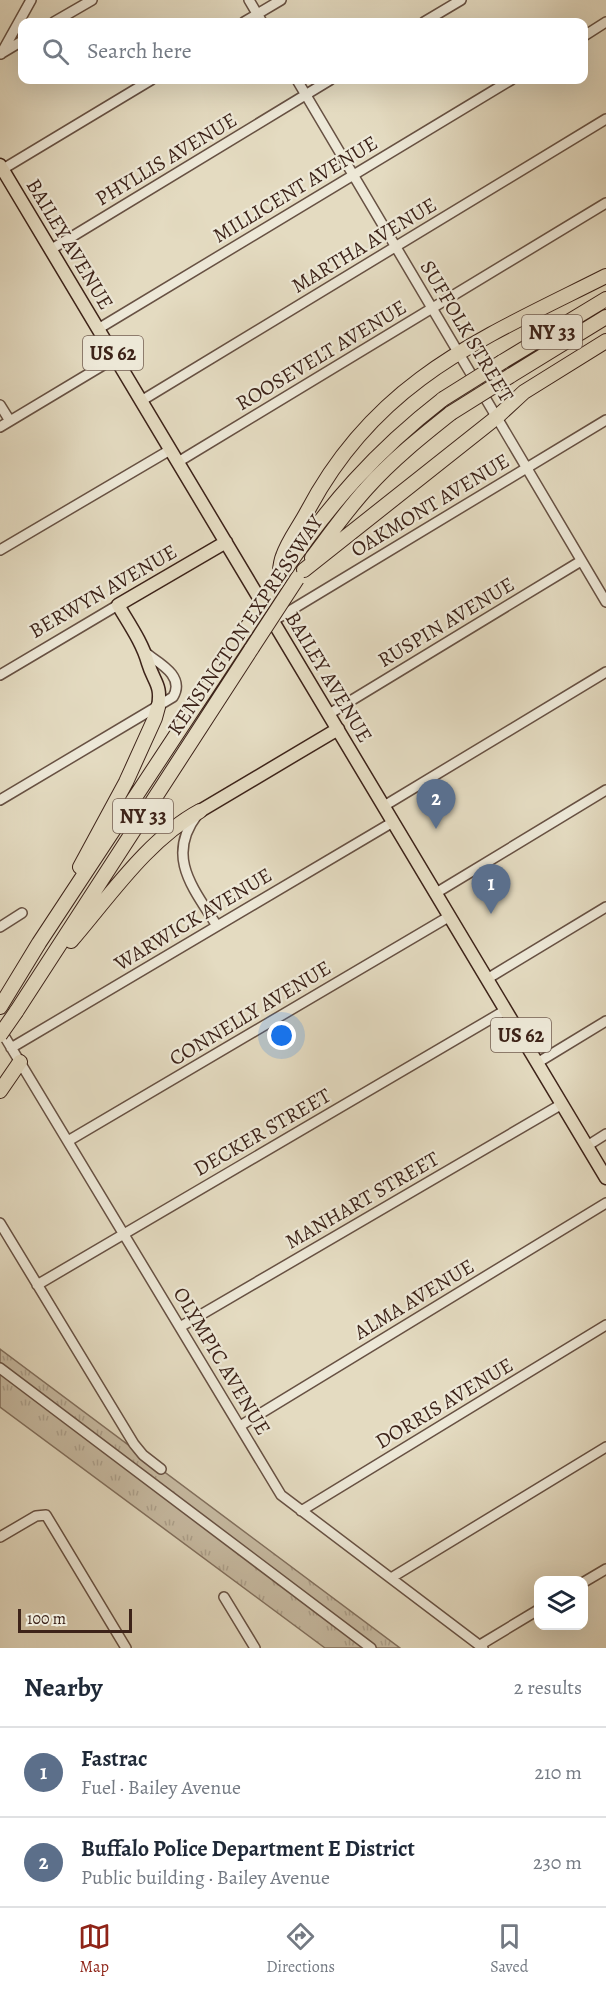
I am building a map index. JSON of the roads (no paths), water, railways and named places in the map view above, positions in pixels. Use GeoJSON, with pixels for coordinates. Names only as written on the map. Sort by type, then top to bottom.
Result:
{"type":"FeatureCollection","features":[{"type":"Feature","properties":{"kind":"highway"},"geometry":{"type":"LineString","coordinates":[[286,560],[320,486],[333,466],[366,426],[405,390],[458,353],[504,327],[606,276]]}},
{"type":"Feature","properties":{"kind":"highway","name":"KENSINGTON EXPRESSWAY"},"geometry":{"type":"LineString","coordinates":[[4,1002],[39,943],[279,579],[286,560],[350,484],[379,452],[443,399],[606,299]]}},
{"type":"Feature","properties":{"kind":"highway","name":"KENSINGTON EXPRESSWAY"},"geometry":{"type":"LineString","coordinates":[[0,1035],[300,574],[343,515],[413,443],[451,413],[606,317]]}},
{"type":"Feature","properties":{"kind":"highway"},"geometry":{"type":"LineString","coordinates":[[300,574],[497,417],[524,392],[606,341]]}},
{"type":"Feature","properties":{"kind":"highway"},"geometry":{"type":"LineString","coordinates":[[39,943],[126,782],[158,707]]}},
{"type":"Feature","properties":{"kind":"highway"},"geometry":{"type":"LineString","coordinates":[[34,984],[144,856],[175,827],[200,811]]}},
{"type":"Feature","properties":{"kind":"highway"},"geometry":{"type":"LineString","coordinates":[[0,1091],[20,1062]]}},
{"type":"Feature","properties":{"kind":"main road","name":"BAILEY AVENUE"},"geometry":{"type":"LineString","coordinates":[[1,167],[606,1178]]}},
{"type":"Feature","properties":{"kind":"main road","name":"BERWYN AVENUE"},"geometry":{"type":"LineString","coordinates":[[118,605],[226,542]]}},
{"type":"Feature","properties":{"kind":"main road"},"geometry":{"type":"LineString","coordinates":[[118,605],[147,654],[148,664],[159,686],[158,707]]}},
{"type":"Feature","properties":{"kind":"main road"},"geometry":{"type":"LineString","coordinates":[[200,811],[338,729]]}},
{"type":"Feature","properties":{"kind":"street"},"geometry":{"type":"LineString","coordinates":[[21,18],[31,0]]}},
{"type":"Feature","properties":{"kind":"street"},"geometry":{"type":"LineString","coordinates":[[61,18],[92,0]]}},
{"type":"Feature","properties":{"kind":"street"},"geometry":{"type":"LineString","coordinates":[[249,0],[260,18],[281,0]]}},
{"type":"Feature","properties":{"kind":"street"},"geometry":{"type":"LineString","coordinates":[[431,18],[461,0]]}},
{"type":"Feature","properties":{"kind":"street"},"geometry":{"type":"LineString","coordinates":[[588,33],[606,22]]}},
{"type":"Feature","properties":{"kind":"street"},"geometry":{"type":"LineString","coordinates":[[0,54],[18,23]]}},
{"type":"Feature","properties":{"kind":"street"},"geometry":{"type":"LineString","coordinates":[[0,54],[18,43]]}},
{"type":"Feature","properties":{"kind":"street"},"geometry":{"type":"LineString","coordinates":[[1,167],[144,84]]}},
{"type":"Feature","properties":{"kind":"street","name":"SUFFOLK STREET"},"geometry":{"type":"LineString","coordinates":[[300,84],[606,602]]}},
{"type":"Feature","properties":{"kind":"street","name":"PHYLLIS AVENUE"},"geometry":{"type":"LineString","coordinates":[[50,250],[323,84]]}},
{"type":"Feature","properties":{"kind":"street","name":"MILLICENT AVENUE"},"geometry":{"type":"LineString","coordinates":[[98,329],[504,84]]}},
{"type":"Feature","properties":{"kind":"street","name":"MARTHA AVENUE"},"geometry":{"type":"LineString","coordinates":[[141,401],[606,119]]}},
{"type":"Feature","properties":{"kind":"street","name":"ROOSEVELT AVENUE"},"geometry":{"type":"LineString","coordinates":[[178,462],[606,203]]}},
{"type":"Feature","properties":{"kind":"street"},"geometry":{"type":"LineString","coordinates":[[0,427],[115,358]]}},
{"type":"Feature","properties":{"kind":"street"},"geometry":{"type":"LineString","coordinates":[[0,405],[10,421]]}},
{"type":"Feature","properties":{"kind":"street","name":"OAKMONT AVENUE"},"geometry":{"type":"LineString","coordinates":[[273,621],[606,420]]}},
{"type":"Feature","properties":{"kind":"street"},"geometry":{"type":"LineString","coordinates":[[0,550],[170,450]]}},
{"type":"Feature","properties":{"kind":"street","name":"RUSPIN AVENUE"},"geometry":{"type":"LineString","coordinates":[[328,714],[581,561]]}},
{"type":"Feature","properties":{"kind":"street","name":"BERWYN AVENUE"},"geometry":{"type":"LineString","coordinates":[[0,675],[118,605]]}},
{"type":"Feature","properties":{"kind":"street"},"geometry":{"type":"LineString","coordinates":[[0,800],[170,700],[176,694],[176,680],[172,673],[147,654]]}},
{"type":"Feature","properties":{"kind":"street"},"geometry":{"type":"LineString","coordinates":[[384,806],[606,672]]}},
{"type":"Feature","properties":{"kind":"street"},"geometry":{"type":"LineString","coordinates":[[436,893],[606,790]]}},
{"type":"Feature","properties":{"kind":"street"},"geometry":{"type":"LineString","coordinates":[[200,811],[184,836],[182,851],[184,865],[189,879],[217,926]]}},
{"type":"Feature","properties":{"kind":"street","name":"WARWICK AVENUE"},"geometry":{"type":"LineString","coordinates":[[11,1048],[393,822]]}},
{"type":"Feature","properties":{"kind":"street"},"geometry":{"type":"LineString","coordinates":[[487,979],[606,907]]}},
{"type":"Feature","properties":{"kind":"street"},"geometry":{"type":"LineString","coordinates":[[0,927],[22,913]]}},
{"type":"Feature","properties":{"kind":"street","name":"CONNELLY AVENUE"},"geometry":{"type":"LineString","coordinates":[[68,1141],[450,916]]}},
{"type":"Feature","properties":{"kind":"street","name":"DECKER STREET"},"geometry":{"type":"LineString","coordinates":[[37,1285],[506,1010]]}},
{"type":"Feature","properties":{"kind":"street"},"geometry":{"type":"LineString","coordinates":[[537,1063],[606,1021]]}},
{"type":"Feature","properties":{"kind":"street","name":"OLYMPIC AVENUE"},"geometry":{"type":"LineString","coordinates":[[0,1029],[281,1495],[482,1647]]}},
{"type":"Feature","properties":{"kind":"street","name":"MANHART STREET"},"geometry":{"type":"LineString","coordinates":[[180,1327],[562,1104]]}},
{"type":"Feature","properties":{"kind":"street"},"geometry":{"type":"LineString","coordinates":[[587,1146],[606,1134]]}},
{"type":"Feature","properties":{"kind":"street","name":"ALMA AVENUE"},"geometry":{"type":"LineString","coordinates":[[240,1426],[606,1203]]}},
{"type":"Feature","properties":{"kind":"street"},"geometry":{"type":"LineString","coordinates":[[0,1223],[134,1444],[142,1455],[161,1469]]}},
{"type":"Feature","properties":{"kind":"street","name":"DORRIS AVENUE"},"geometry":{"type":"LineString","coordinates":[[302,1511],[606,1325]]}},
{"type":"Feature","properties":{"kind":"street"},"geometry":{"type":"LineString","coordinates":[[0,1368],[371,1648]]}},
{"type":"Feature","properties":{"kind":"street"},"geometry":{"type":"LineString","coordinates":[[391,1578],[606,1447]]}},
{"type":"Feature","properties":{"kind":"street"},"geometry":{"type":"LineString","coordinates":[[0,1537],[39,1514],[48,1518],[126,1648]]}},
{"type":"Feature","properties":{"kind":"street"},"geometry":{"type":"LineString","coordinates":[[588,1580],[606,1569]]}},
{"type":"Feature","properties":{"kind":"street"},"geometry":{"type":"LineString","coordinates":[[224,1597],[255,1648]]}},
{"type":"Feature","properties":{"kind":"street"},"geometry":{"type":"LineString","coordinates":[[482,1647],[534,1613]]}},
{"type":"Feature","properties":{"kind":"place","name":"Buffalo Police Department E District"},"geometry":{"type":"Point","coordinates":[436,829]}},
{"type":"Feature","properties":{"kind":"place","name":"Fastrac"},"geometry":{"type":"Point","coordinates":[491,914]}}]}
